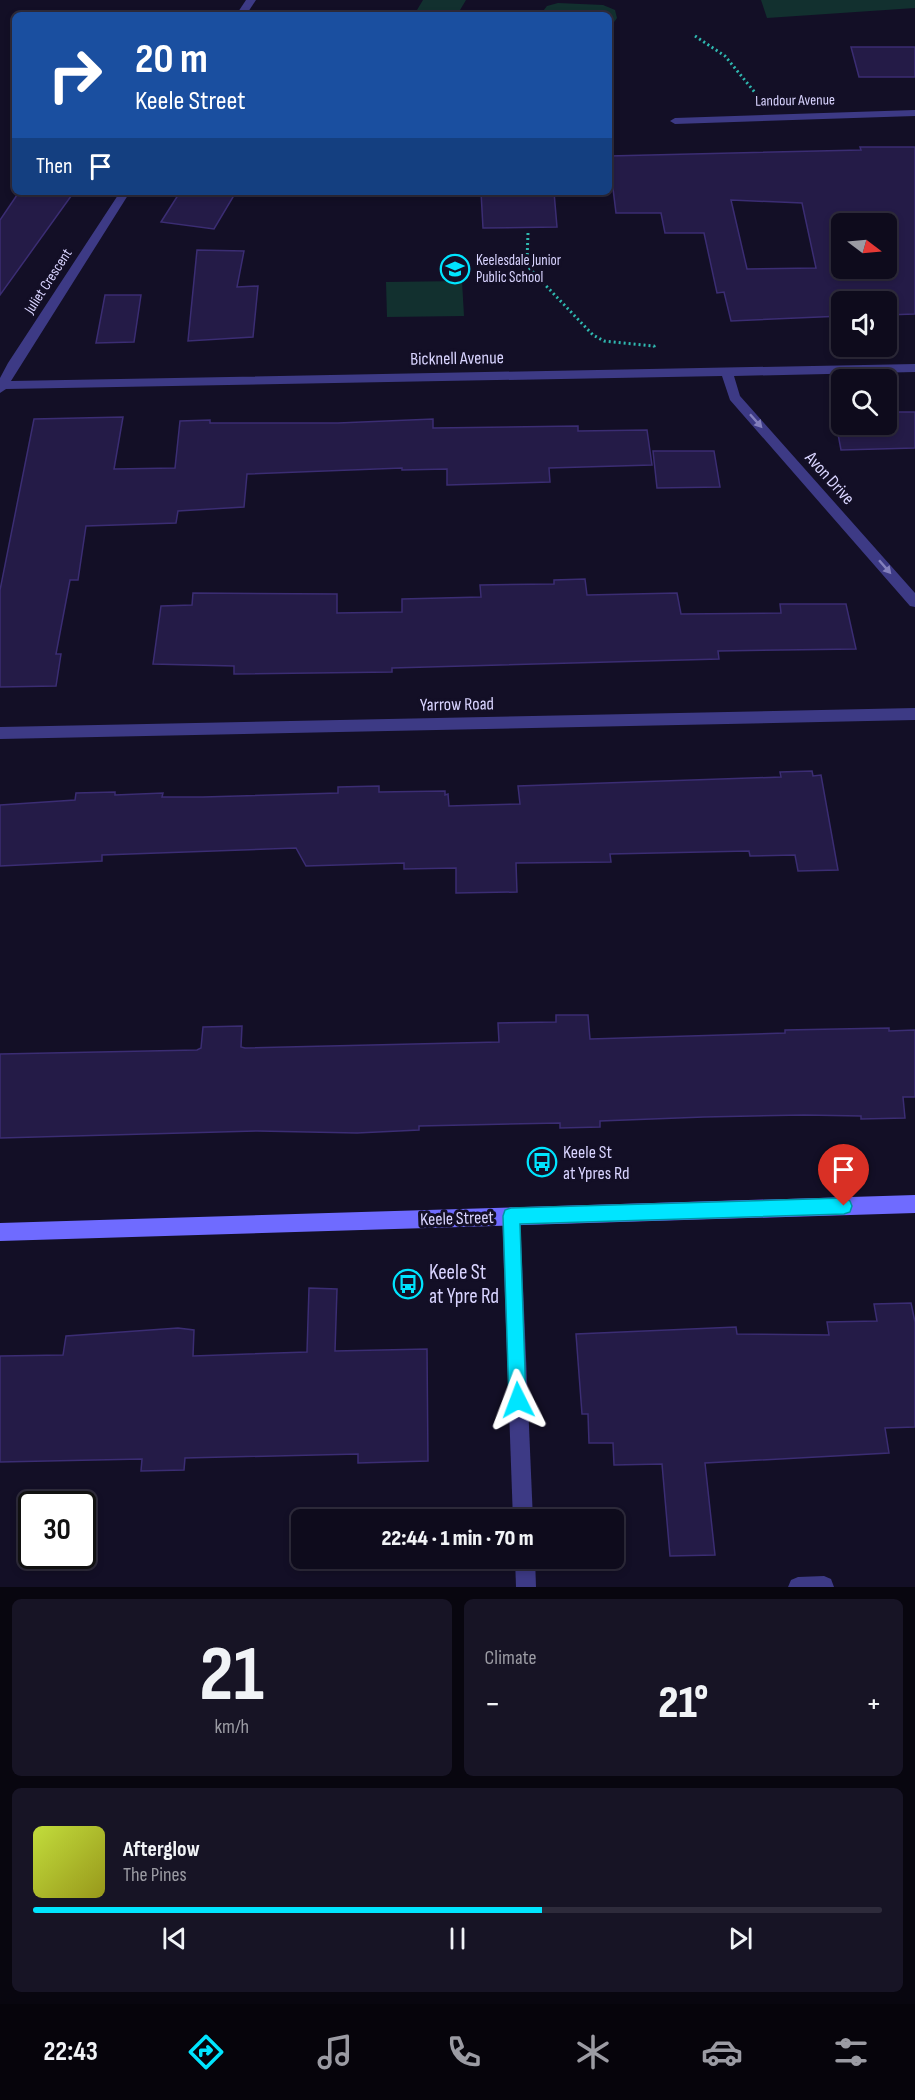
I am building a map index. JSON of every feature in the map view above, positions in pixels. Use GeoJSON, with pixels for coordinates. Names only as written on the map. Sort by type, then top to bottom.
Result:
{"type":"FeatureCollection","features":[{"type":"Feature","properties":{"kind":"main road","name":"Keele Street"},"geometry":{"type":"LineString","coordinates":[[0,1232],[915,1204]]}},
{"type":"Feature","properties":{"kind":"street","name":"Landour Avenue"},"geometry":{"type":"LineString","coordinates":[[675,120],[915,113]]}},
{"type":"Feature","properties":{"kind":"street","name":"Juliet Crescent"},"geometry":{"type":"LineString","coordinates":[[1,386],[123,195]]}},
{"type":"Feature","properties":{"kind":"street","name":"Bicknell Avenue"},"geometry":{"type":"LineString","coordinates":[[1,386],[915,368]]}},
{"type":"Feature","properties":{"kind":"street","name":"Avon Drive"},"geometry":{"type":"LineString","coordinates":[[727,372],[734,397],[915,602]]}},
{"type":"Feature","properties":{"kind":"street","name":"Yarrow Road"},"geometry":{"type":"LineString","coordinates":[[0,733],[915,714]]}},
{"type":"Feature","properties":{"kind":"street"},"geometry":{"type":"LineString","coordinates":[[511,1216],[523,1509]]}},
{"type":"Feature","properties":{"kind":"street"},"geometry":{"type":"LineString","coordinates":[[525,1569],[526,1587]]}},
{"type":"Feature","properties":{"kind":"street"},"geometry":{"type":"LineString","coordinates":[[798,1587],[824,1586]]}},
{"type":"Feature","properties":{"kind":"path"},"geometry":{"type":"LineString","coordinates":[[695,36],[725,56],[767,106],[770,116]]}},
{"type":"Feature","properties":{"kind":"path"},"geometry":{"type":"LineString","coordinates":[[528,233],[527,260],[530,268],[583,327],[604,341],[654,346],[658,355]]}},
{"type":"Feature","properties":{"kind":"green space"},"geometry":{"type":"Polygon","coordinates":[[[423,0],[466,0],[459,12],[416,12],[423,0]]]}},
{"type":"Feature","properties":{"kind":"green space"},"geometry":{"type":"Polygon","coordinates":[[[761,0],[915,0],[915,8],[767,18],[761,0]]]}},
{"type":"Feature","properties":{"kind":"green space"},"geometry":{"type":"Polygon","coordinates":[[[558,3],[603,5],[615,10],[617,18],[612,25],[612,12],[542,12],[547,6],[558,3]]]}},
{"type":"Feature","properties":{"kind":"green space"},"geometry":{"type":"Polygon","coordinates":[[[462,281],[464,316],[387,317],[386,282],[462,281]]]}},
{"type":"Feature","properties":{"kind":"building"},"geometry":{"type":"Polygon","coordinates":[[[851,47],[915,47],[915,77],[859,77],[851,47]]]}},
{"type":"Feature","properties":{"kind":"building"},"geometry":{"type":"Polygon","coordinates":[[[915,147],[915,314],[897,315],[897,291],[831,291],[831,316],[731,321],[724,292],[717,293],[704,233],[665,233],[661,213],[616,213],[612,156],[915,147]],[[731,200],[747,269],[816,268],[802,203],[731,200]]]}},
{"type":"Feature","properties":{"kind":"building"},"geometry":{"type":"Polygon","coordinates":[[[17,195],[72,195],[0,295],[0,220],[17,195]]]}},
{"type":"Feature","properties":{"kind":"building"},"geometry":{"type":"Polygon","coordinates":[[[178,195],[234,195],[214,229],[161,222],[178,195]]]}},
{"type":"Feature","properties":{"kind":"building"},"geometry":{"type":"Polygon","coordinates":[[[481,195],[554,195],[557,227],[483,228],[481,195]]]}},
{"type":"Feature","properties":{"kind":"building"},"geometry":{"type":"Polygon","coordinates":[[[197,250],[244,251],[237,287],[258,286],[253,337],[188,341],[197,250]]]}},
{"type":"Feature","properties":{"kind":"building"},"geometry":{"type":"Polygon","coordinates":[[[105,295],[141,295],[134,342],[96,343],[105,295]]]}},
{"type":"Feature","properties":{"kind":"building"},"geometry":{"type":"Polygon","coordinates":[[[897,412],[915,412],[915,448],[841,450],[838,435],[897,435],[897,412]]]}},
{"type":"Feature","properties":{"kind":"building"},"geometry":{"type":"Polygon","coordinates":[[[123,417],[114,469],[175,468],[180,421],[210,420],[210,423],[338,423],[433,419],[433,428],[578,426],[578,431],[647,430],[652,465],[549,468],[550,482],[447,485],[447,469],[402,470],[402,468],[247,474],[244,507],[178,511],[176,523],[86,526],[78,580],[70,580],[56,654],[61,654],[56,686],[0,687],[0,590],[34,419],[123,417]]]}},
{"type":"Feature","properties":{"kind":"building"},"geometry":{"type":"Polygon","coordinates":[[[653,451],[714,451],[720,487],[657,488],[653,451]]]}},
{"type":"Feature","properties":{"kind":"building"},"geometry":{"type":"Polygon","coordinates":[[[585,579],[587,595],[677,593],[681,614],[781,613],[780,604],[846,604],[856,649],[718,651],[719,659],[392,668],[392,672],[234,674],[234,666],[153,664],[161,606],[192,605],[193,593],[337,594],[337,613],[402,612],[402,599],[481,597],[480,585],[554,584],[554,580],[585,579]]]}},
{"type":"Feature","properties":{"kind":"building"},"geometry":{"type":"Polygon","coordinates":[[[812,771],[813,776],[821,775],[838,870],[798,871],[795,855],[750,856],[749,851],[610,854],[611,862],[516,863],[517,892],[456,893],[456,868],[404,869],[404,863],[306,866],[296,848],[102,855],[102,861],[0,866],[0,805],[75,800],[76,793],[115,792],[115,795],[163,793],[162,797],[203,797],[338,793],[338,787],[379,786],[379,792],[445,791],[445,795],[448,794],[449,806],[520,804],[518,786],[781,777],[780,772],[812,771]]]}},
{"type":"Feature","properties":{"kind":"building"},"geometry":{"type":"Polygon","coordinates":[[[556,1015],[588,1015],[590,1039],[785,1033],[785,1030],[889,1028],[889,1031],[915,1030],[915,1097],[903,1097],[905,1118],[861,1119],[861,1116],[804,1115],[704,1117],[600,1121],[600,1127],[560,1128],[560,1123],[419,1126],[419,1130],[357,1133],[258,1131],[0,1138],[0,1054],[197,1050],[201,1048],[203,1027],[242,1026],[241,1047],[245,1048],[499,1042],[498,1023],[556,1022],[556,1015]]]}},
{"type":"Feature","properties":{"kind":"building"},"geometry":{"type":"Polygon","coordinates":[[[309,1288],[337,1289],[335,1351],[427,1349],[428,1461],[358,1463],[358,1454],[185,1458],[184,1470],[141,1471],[142,1459],[0,1462],[0,1356],[63,1355],[66,1336],[178,1328],[194,1330],[193,1356],[307,1352],[309,1288]]]}},
{"type":"Feature","properties":{"kind":"building"},"geometry":{"type":"Polygon","coordinates":[[[911,1303],[915,1322],[915,1427],[885,1428],[889,1453],[705,1463],[715,1555],[670,1556],[662,1464],[614,1465],[613,1443],[589,1443],[588,1414],[582,1414],[576,1334],[736,1327],[737,1334],[829,1335],[827,1322],[877,1321],[874,1304],[911,1303]]]}},
{"type":"Feature","properties":{"kind":"place","name":"Keelesdale Junior Public School"},"geometry":{"type":"Point","coordinates":[455,269]}},
{"type":"Feature","properties":{"kind":"place","name":"Keele St at Ypres Rd"},"geometry":{"type":"Point","coordinates":[542,1162]}},
{"type":"Feature","properties":{"kind":"place","name":"Keele St at Ypre Rd"},"geometry":{"type":"Point","coordinates":[408,1284]}},
{"type":"Feature","properties":{"kind":"route"},"geometry":{"type":"LineString","coordinates":[[518,1400],[511,1216],[844,1206]]}}]}
